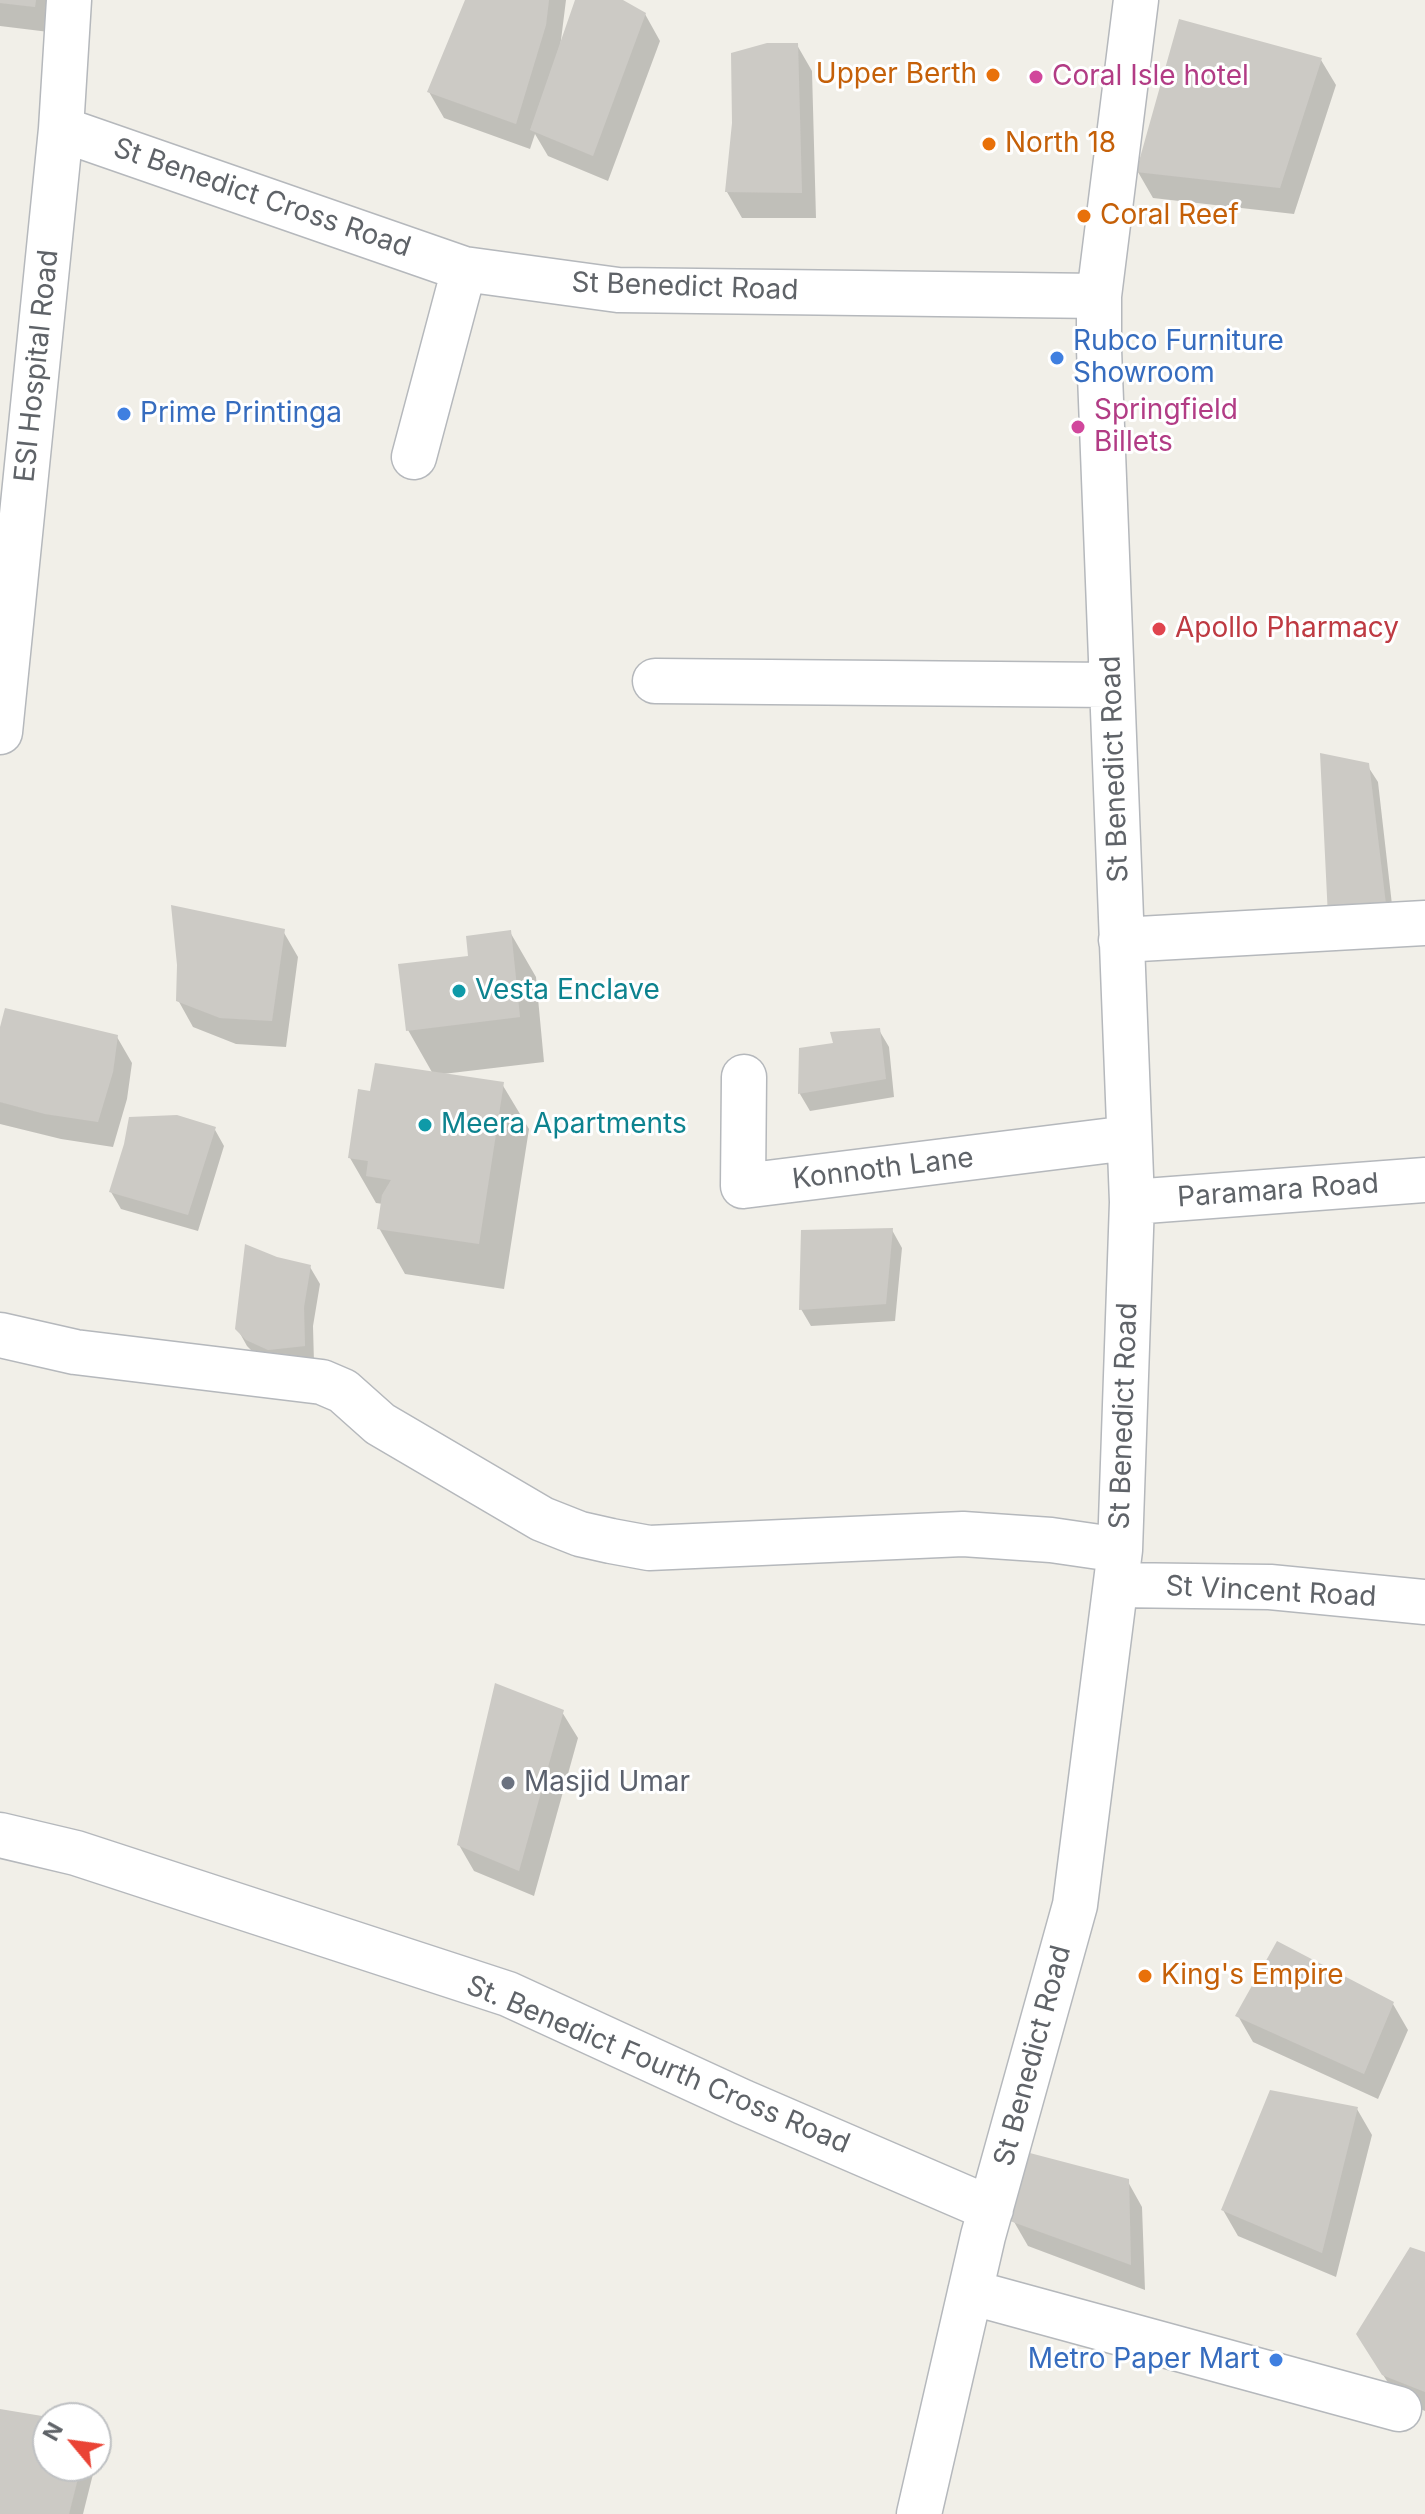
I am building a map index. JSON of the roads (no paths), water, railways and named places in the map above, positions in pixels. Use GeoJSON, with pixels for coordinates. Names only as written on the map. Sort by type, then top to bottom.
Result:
{"type":"FeatureCollection","features":[{"type":"Feature","properties":{"kind":"street","name":"ESI Hospital Road"},"geometry":{"type":"LineString","coordinates":[[0,732],[12,500],[61,129],[69,0]]}},
{"type":"Feature","properties":{"kind":"street","name":"St Benedict Road"},"geometry":{"type":"LineString","coordinates":[[919,2514],[991,2209],[1075,1905],[1118,1567],[1132,1202],[1099,296],[1136,0]]}},
{"type":"Feature","properties":{"kind":"street","name":"St Benedict Cross Road"},"geometry":{"type":"LineString","coordinates":[[61,129],[464,269]]}},
{"type":"Feature","properties":{"kind":"street","name":"St Benedict Road"},"geometry":{"type":"LineString","coordinates":[[464,269],[618,290],[1099,296]]}},
{"type":"Feature","properties":{"kind":"street"},"geometry":{"type":"LineString","coordinates":[[414,457],[464,269]]}},
{"type":"Feature","properties":{"kind":"street"},"geometry":{"type":"LineString","coordinates":[[655,681],[1112,685]]}},
{"type":"Feature","properties":{"kind":"street"},"geometry":{"type":"LineString","coordinates":[[1121,940],[1425,923]]}},
{"type":"Feature","properties":{"kind":"street","name":"Konnoth Lane"},"geometry":{"type":"LineString","coordinates":[[744,1077],[743,1186],[1129,1138]]}},
{"type":"Feature","properties":{"kind":"street","name":"Paramara Road"},"geometry":{"type":"LineString","coordinates":[[1132,1202],[1425,1180]]}},
{"type":"Feature","properties":{"kind":"street","name":"St Vincent Road"},"geometry":{"type":"LineString","coordinates":[[0,1335],[75,1352],[322,1382],[343,1391],[380,1424],[542,1519],[580,1534],[611,1541],[649,1548],[963,1534],[1051,1540],[1118,1567],[1270,1587],[1425,1602]]}},
{"type":"Feature","properties":{"kind":"street","name":"St. Benedict Fourth Cross Road"},"geometry":{"type":"LineString","coordinates":[[0,1835],[76,1853],[508,1994],[743,2102],[991,2209]]}},
{"type":"Feature","properties":{"kind":"street"},"geometry":{"type":"LineString","coordinates":[[970,2292],[1399,2409]]}},
{"type":"Feature","properties":{"kind":"place","name":"Upper Berth"},"geometry":{"type":"Point","coordinates":[993,75]}},
{"type":"Feature","properties":{"kind":"place","name":"Coral Isle hotel"},"geometry":{"type":"Point","coordinates":[1036,77]}},
{"type":"Feature","properties":{"kind":"place","name":"North 18"},"geometry":{"type":"Point","coordinates":[989,144]}},
{"type":"Feature","properties":{"kind":"place","name":"Coral Reef"},"geometry":{"type":"Point","coordinates":[1084,216]}},
{"type":"Feature","properties":{"kind":"place","name":"Rubco Furniture Showroom"},"geometry":{"type":"Point","coordinates":[1057,358]}},
{"type":"Feature","properties":{"kind":"place","name":"Prime Printinga"},"geometry":{"type":"Point","coordinates":[124,414]}},
{"type":"Feature","properties":{"kind":"place","name":"Springfield Billets"},"geometry":{"type":"Point","coordinates":[1078,427]}},
{"type":"Feature","properties":{"kind":"place","name":"Apollo Pharmacy"},"geometry":{"type":"Point","coordinates":[1159,629]}},
{"type":"Feature","properties":{"kind":"place","name":"Vesta Enclave"},"geometry":{"type":"Point","coordinates":[459,991]}},
{"type":"Feature","properties":{"kind":"place","name":"Meera Apartments"},"geometry":{"type":"Point","coordinates":[425,1125]}},
{"type":"Feature","properties":{"kind":"place","name":"Masjid Umar"},"geometry":{"type":"Point","coordinates":[508,1783]}},
{"type":"Feature","properties":{"kind":"place","name":"King's Empire"},"geometry":{"type":"Point","coordinates":[1145,1976]}},
{"type":"Feature","properties":{"kind":"place","name":"Metro Paper Mart"},"geometry":{"type":"Point","coordinates":[1276,2360]}}]}
